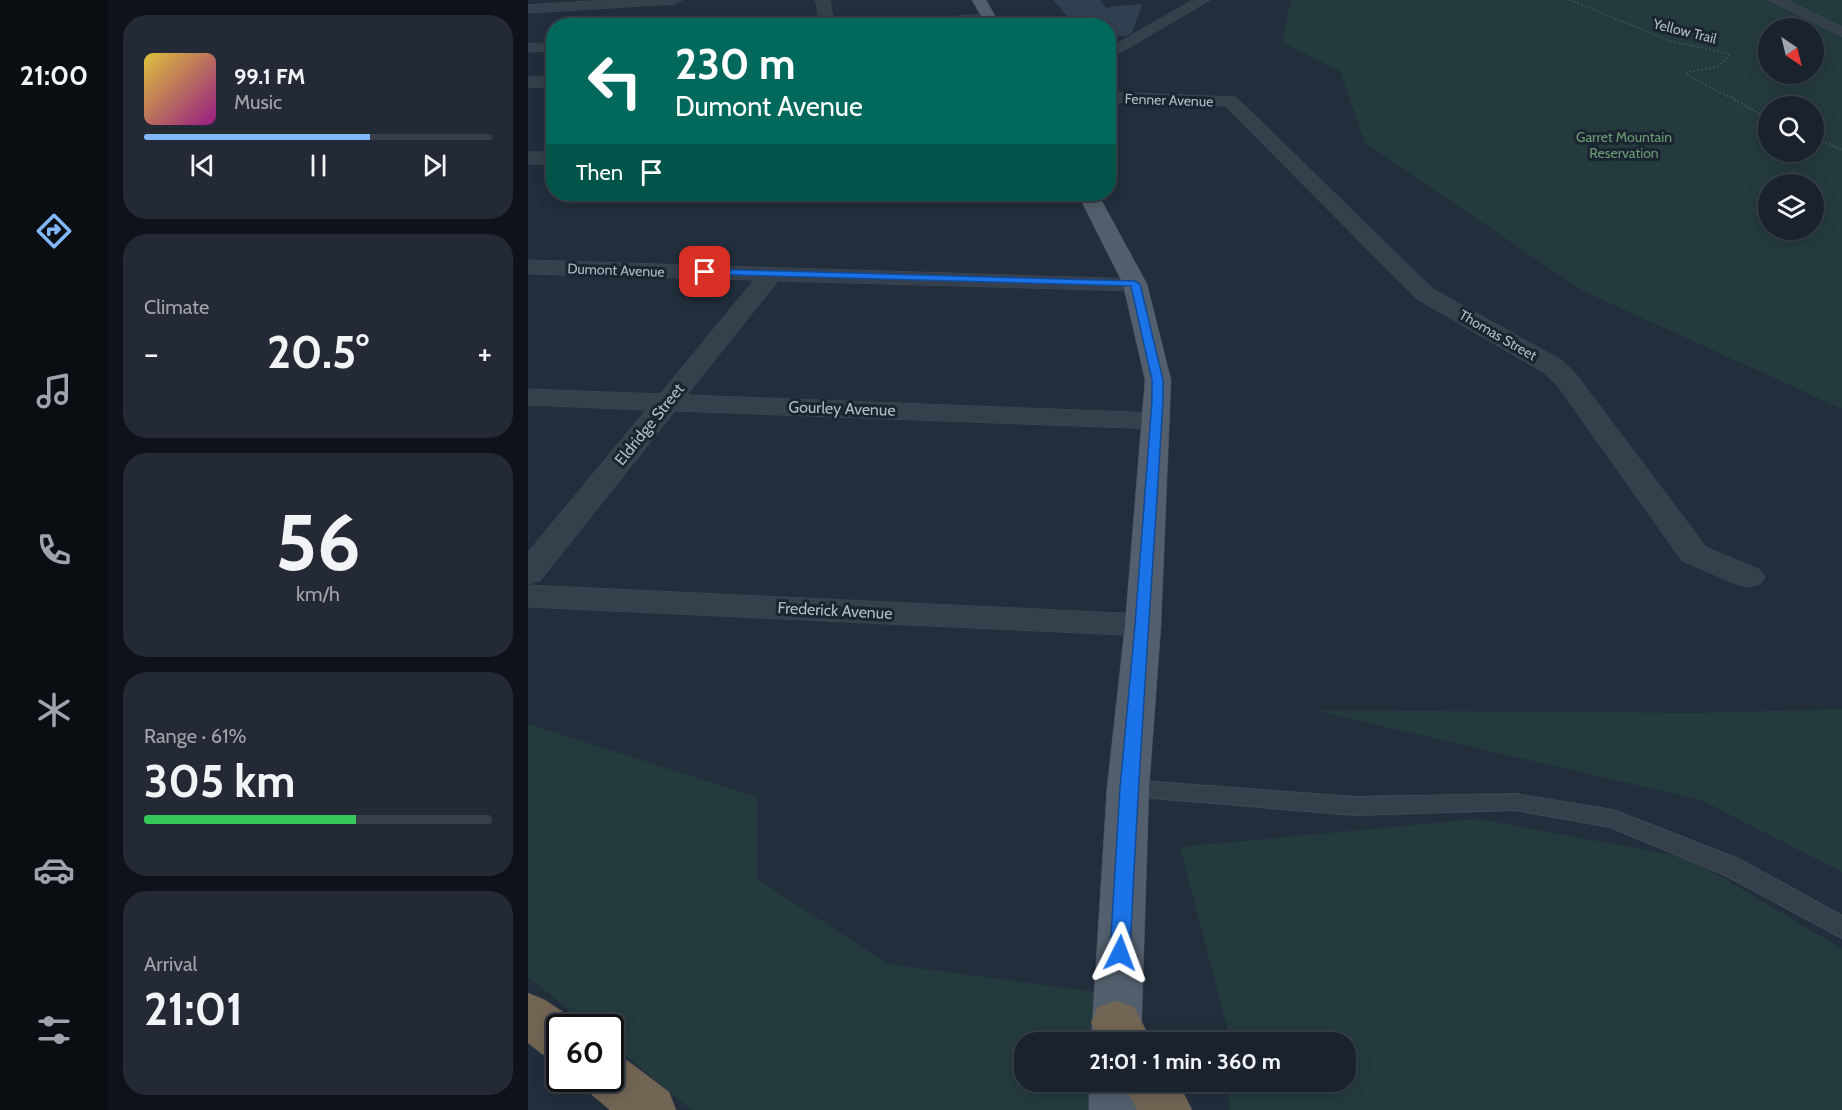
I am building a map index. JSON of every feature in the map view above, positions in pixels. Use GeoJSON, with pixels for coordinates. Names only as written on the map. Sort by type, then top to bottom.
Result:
{"type":"FeatureCollection","features":[{"type":"Feature","properties":{"kind":"highway"},"geometry":{"type":"LineString","coordinates":[[528,1015],[546,1028]]}},
{"type":"Feature","properties":{"kind":"highway"},"geometry":{"type":"LineString","coordinates":[[624,1089],[650,1110]]}},
{"type":"Feature","properties":{"kind":"highway"},"geometry":{"type":"LineString","coordinates":[[1155,1092],[1166,1110]]}},
{"type":"Feature","properties":{"kind":"main road"},"geometry":{"type":"LineString","coordinates":[[979,0],[989,18]]}},
{"type":"Feature","properties":{"kind":"main road"},"geometry":{"type":"LineString","coordinates":[[1092,201],[1135,284],[1158,380],[1143,625],[1128,788],[1120,1032]]}},
{"type":"Feature","properties":{"kind":"main road"},"geometry":{"type":"LineString","coordinates":[[1114,1110],[1115,1092]]}},
{"type":"Feature","properties":{"kind":"street"},"geometry":{"type":"LineString","coordinates":[[528,9],[673,0],[666,17]]}},
{"type":"Feature","properties":{"kind":"street"},"geometry":{"type":"LineString","coordinates":[[823,0],[826,18]]}},
{"type":"Feature","properties":{"kind":"street"},"geometry":{"type":"LineString","coordinates":[[1116,51],[1203,0]]}},
{"type":"Feature","properties":{"kind":"street"},"geometry":{"type":"LineString","coordinates":[[1776,0],[1842,32]]}},
{"type":"Feature","properties":{"kind":"street"},"geometry":{"type":"LineString","coordinates":[[528,48],[546,47]]}},
{"type":"Feature","properties":{"kind":"street"},"geometry":{"type":"LineString","coordinates":[[528,82],[546,82]]}},
{"type":"Feature","properties":{"kind":"street","name":"Fenner Avenue"},"geometry":{"type":"LineString","coordinates":[[1116,98],[1230,101]]}},
{"type":"Feature","properties":{"kind":"street","name":"Thomas Street"},"geometry":{"type":"LineString","coordinates":[[1230,101],[1425,294],[1559,372],[1694,555],[1748,577]]}},
{"type":"Feature","properties":{"kind":"street"},"geometry":{"type":"LineString","coordinates":[[528,158],[546,158]]}},
{"type":"Feature","properties":{"kind":"street","name":"Dumont Avenue"},"geometry":{"type":"LineString","coordinates":[[528,267],[1135,284]]}},
{"type":"Feature","properties":{"kind":"street","name":"Eldridge Street"},"geometry":{"type":"LineString","coordinates":[[528,574],[771,274]]}},
{"type":"Feature","properties":{"kind":"street","name":"Gourley Avenue"},"geometry":{"type":"LineString","coordinates":[[528,397],[1157,420]]}},
{"type":"Feature","properties":{"kind":"street","name":"Frederick Avenue"},"geometry":{"type":"LineString","coordinates":[[528,596],[1143,625]]}},
{"type":"Feature","properties":{"kind":"lane"},"geometry":{"type":"LineString","coordinates":[[1128,788],[1355,806],[1515,802],[1613,819],[1732,867],[1842,928]]}},
{"type":"Feature","properties":{"kind":"path","name":"Yellow Trail"},"geometry":{"type":"LineString","coordinates":[[1570,0],[1670,41],[1726,53],[1729,56],[1720,66],[1687,72],[1687,75],[1716,87],[1742,106],[1758,114]]}},
{"type":"Feature","properties":{"kind":"path"},"geometry":{"type":"LineString","coordinates":[[1824,142],[1842,150]]}},
{"type":"Feature","properties":{"kind":"green space","name":"Garret Mountain Reservation"},"geometry":{"type":"Polygon","coordinates":[[[1291,0],[1842,0],[1842,409],[1583,291],[1365,143],[1340,71],[1282,42],[1291,0]]]}},
{"type":"Feature","properties":{"kind":"green space"},"geometry":{"type":"Polygon","coordinates":[[[1842,709],[1842,872],[1701,800],[1313,710],[1698,713],[1842,709]]]}},
{"type":"Feature","properties":{"kind":"green space"},"geometry":{"type":"Polygon","coordinates":[[[528,724],[757,797],[757,879],[888,964],[1112,994],[1111,1032],[1014,1032],[1014,1092],[1110,1092],[1109,1110],[692,1110],[624,1055],[624,1014],[574,1014],[528,977],[528,724]]]}},
{"type":"Feature","properties":{"kind":"green space"},"geometry":{"type":"Polygon","coordinates":[[[1478,819],[1690,858],[1842,949],[1842,1110],[1229,1110],[1229,1092],[1356,1092],[1356,1032],[1228,1032],[1180,847],[1478,819]]]}},
{"type":"Feature","properties":{"kind":"building"},"geometry":{"type":"Polygon","coordinates":[[[1053,0],[1100,0],[1108,10],[1108,7],[1142,4],[1132,33],[1126,36],[1116,35],[1116,18],[1069,18],[1053,0]]]}},
{"type":"Feature","properties":{"kind":"route"},"geometry":{"type":"LineString","coordinates":[[705,272],[1135,284],[1158,380],[1143,625],[1128,788],[1120,953]]}}]}
